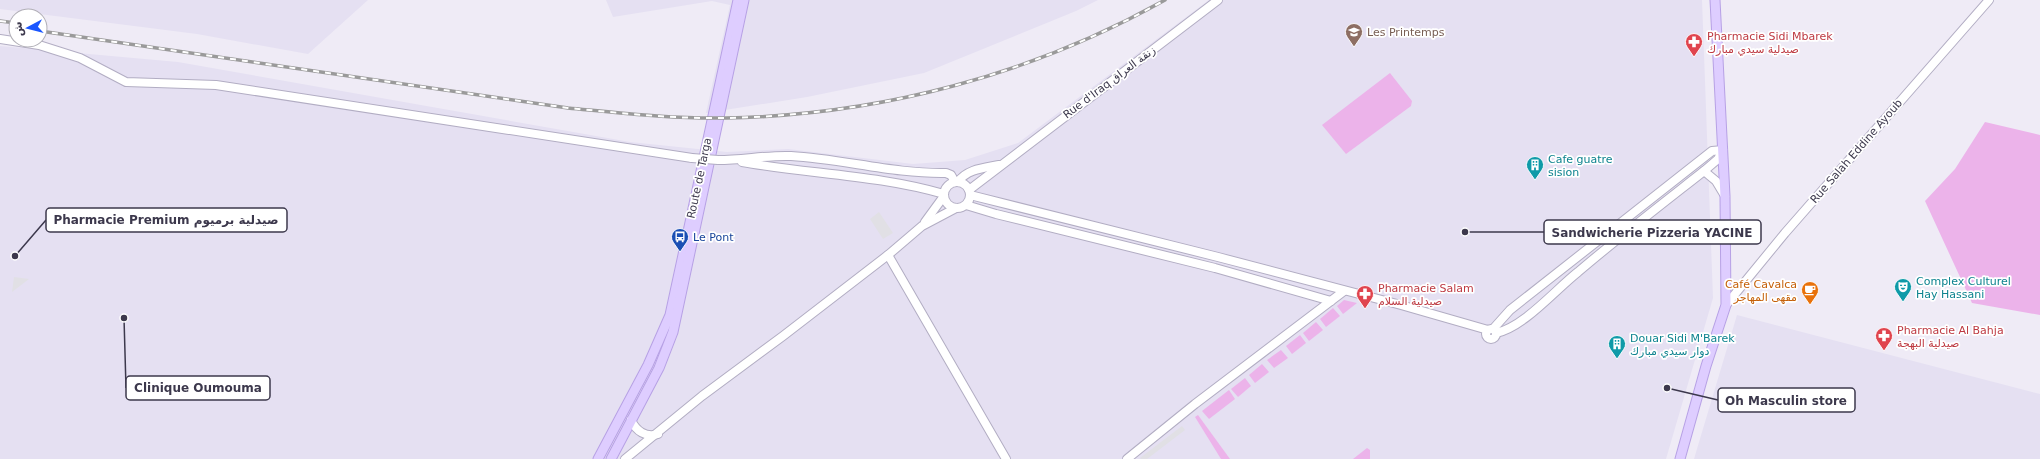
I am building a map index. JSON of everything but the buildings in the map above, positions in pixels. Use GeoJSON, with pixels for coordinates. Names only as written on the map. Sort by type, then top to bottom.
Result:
{"type":"FeatureCollection","features":[{"type":"Feature","properties":{"kind":"main road","name":"Route de Targa"},"geometry":{"type":"LineString","coordinates":[[598,459],[648,365],[668,320],[738,0]]}},
{"type":"Feature","properties":{"kind":"main road","name":"Route de Targa"},"geometry":{"type":"LineString","coordinates":[[611,459],[659,368],[673,332],[744,0]]}},
{"type":"Feature","properties":{"kind":"main road"},"geometry":{"type":"LineString","coordinates":[[1680,459],[1706,366],[1726,305],[1725,196],[1715,0]]}},
{"type":"Feature","properties":{"kind":"street","name":"Rue d'Iraq زنقة العراق"},"geometry":{"type":"LineString","coordinates":[[970,193],[1001,164],[1218,0]]}},
{"type":"Feature","properties":{"kind":"street","name":"Rue Salah Eddine Ayoub"},"geometry":{"type":"LineString","coordinates":[[1726,305],[1785,233],[1989,0]]}},
{"type":"Feature","properties":{"kind":"street"},"geometry":{"type":"LineString","coordinates":[[0,39],[39,45],[80,58],[126,82],[216,85],[692,158],[731,160],[792,156],[841,161],[909,172],[946,173],[971,171]]}},
{"type":"Feature","properties":{"kind":"street"},"geometry":{"type":"LineString","coordinates":[[970,193],[1401,305],[1492,331],[1508,329],[1526,317],[1578,271],[1704,172],[1718,159],[1723,150]]}},
{"type":"Feature","properties":{"kind":"street"},"geometry":{"type":"LineString","coordinates":[[1492,331],[1510,310],[1712,151],[1723,150]]}},
{"type":"Feature","properties":{"kind":"street"},"geometry":{"type":"LineString","coordinates":[[731,160],[772,167],[845,175],[928,190],[944,195]]}},
{"type":"Feature","properties":{"kind":"street","name":"Rue d'Iraq زنقة العراق"},"geometry":{"type":"LineString","coordinates":[[956,182],[971,171],[1001,164]]}},
{"type":"Feature","properties":{"kind":"street"},"geometry":{"type":"LineString","coordinates":[[1704,172],[1716,180],[1725,196]]}},
{"type":"Feature","properties":{"kind":"street"},"geometry":{"type":"LineString","coordinates":[[946,173],[951,174],[956,182],[966,185],[970,193],[966,205]]}},
{"type":"Feature","properties":{"kind":"street"},"geometry":{"type":"LineString","coordinates":[[985,178],[981,191],[985,198]]}},
{"type":"Feature","properties":{"kind":"street"},"geometry":{"type":"LineString","coordinates":[[922,226],[948,187],[956,182]]}},
{"type":"Feature","properties":{"kind":"street"},"geometry":{"type":"LineString","coordinates":[[928,190],[934,199],[933,210]]}},
{"type":"Feature","properties":{"kind":"street"},"geometry":{"type":"LineString","coordinates":[[944,195],[947,203],[956,208]]}},
{"type":"Feature","properties":{"kind":"street"},"geometry":{"type":"LineString","coordinates":[[625,459],[658,434],[728,376],[783,336],[888,255],[922,226],[956,208],[966,205],[1013,219],[1215,268],[1331,301]]}},
{"type":"Feature","properties":{"kind":"street"},"geometry":{"type":"LineString","coordinates":[[888,255],[1006,459]]}},
{"type":"Feature","properties":{"kind":"street"},"geometry":{"type":"LineString","coordinates":[[1127,459],[1195,404],[1344,291]]}},
{"type":"Feature","properties":{"kind":"street"},"geometry":{"type":"LineString","coordinates":[[632,420],[636,428],[644,434],[658,434]]}},
{"type":"Feature","properties":{"kind":"shaded area"},"geometry":{"type":"Polygon","coordinates":[[[0,0],[368,0],[308,54],[197,34],[48,15],[48,8],[0,9],[0,0]]]}},
{"type":"Feature","properties":{"kind":"shaded area"},"geometry":{"type":"Polygon","coordinates":[[[606,0],[1098,0],[1076,11],[924,73],[807,97],[706,113],[730,5],[712,1],[613,17],[606,0]]]}},
{"type":"Feature","properties":{"kind":"shaded area"},"geometry":{"type":"Polygon","coordinates":[[[1209,0],[1702,0],[1713,298],[1666,459],[0,459],[0,46],[8,47],[8,48],[178,62],[630,142],[727,152],[788,149],[913,164],[965,160],[1018,143],[1209,0]]]}},
{"type":"Feature","properties":{"kind":"shaded area"},"geometry":{"type":"Polygon","coordinates":[[[1390,73],[1412,101],[1411,106],[1346,154],[1322,125],[1390,73]]]}},
{"type":"Feature","properties":{"kind":"shaded area"},"geometry":{"type":"Polygon","coordinates":[[[1985,122],[2040,135],[2040,315],[1972,303],[1925,201],[1955,169],[1985,122]]]}},
{"type":"Feature","properties":{"kind":"shaded area"},"geometry":{"type":"Polygon","coordinates":[[[879,212],[893,233],[883,239],[870,219],[879,212]]]}},
{"type":"Feature","properties":{"kind":"shaded area"},"geometry":{"type":"Polygon","coordinates":[[[14,277],[29,279],[12,292],[14,277]]]}},
{"type":"Feature","properties":{"kind":"shaded area"},"geometry":{"type":"Polygon","coordinates":[[[1344,300],[1357,303],[1343,314],[1337,306],[1344,300]]]}},
{"type":"Feature","properties":{"kind":"shaded area"},"geometry":{"type":"Polygon","coordinates":[[[1333,308],[1340,316],[1326,327],[1320,319],[1333,308]]]}},
{"type":"Feature","properties":{"kind":"shaded area"},"geometry":{"type":"Polygon","coordinates":[[[1737,315],[2040,394],[2040,459],[1694,459],[1737,315]]]}},
{"type":"Feature","properties":{"kind":"shaded area"},"geometry":{"type":"Polygon","coordinates":[[[1316,322],[1323,330],[1309,341],[1303,333],[1316,322]]]}},
{"type":"Feature","properties":{"kind":"shaded area"},"geometry":{"type":"Polygon","coordinates":[[[1300,335],[1306,343],[1292,354],[1286,346],[1300,335]]]}},
{"type":"Feature","properties":{"kind":"shaded area"},"geometry":{"type":"Polygon","coordinates":[[[1281,350],[1288,358],[1274,368],[1267,360],[1281,350]]]}},
{"type":"Feature","properties":{"kind":"shaded area"},"geometry":{"type":"Polygon","coordinates":[[[1262,364],[1269,372],[1255,383],[1249,375],[1262,364]]]}},
{"type":"Feature","properties":{"kind":"shaded area"},"geometry":{"type":"Polygon","coordinates":[[[1245,378],[1251,386],[1238,397],[1231,389],[1245,378]]]}},
{"type":"Feature","properties":{"kind":"shaded area"},"geometry":{"type":"Polygon","coordinates":[[[1229,390],[1235,399],[1209,419],[1202,411],[1229,390]]]}},
{"type":"Feature","properties":{"kind":"shaded area"},"geometry":{"type":"Polygon","coordinates":[[[1198,415],[1230,459],[1221,459],[1195,417],[1198,415]]]}},
{"type":"Feature","properties":{"kind":"shaded area"},"geometry":{"type":"Polygon","coordinates":[[[1182,426],[1185,430],[1147,459],[1140,458],[1182,426]]]}},
{"type":"Feature","properties":{"kind":"shaded area"},"geometry":{"type":"Polygon","coordinates":[[[1367,448],[1370,450],[1370,459],[1353,459],[1367,448]]]}},
{"type":"Feature","properties":{"kind":"railway"},"geometry":{"type":"LineString","coordinates":[[48,32],[568,108],[667,117],[726,118],[784,115],[841,109],[897,99],[953,86],[1008,70],[1062,50],[1165,0]]}},
{"type":"Feature","properties":{"kind":"railway"},"geometry":{"type":"LineString","coordinates":[[0,21],[8,22]]}},
{"type":"Feature","properties":{"kind":"place","name":"Les Printemps"},"geometry":{"type":"Point","coordinates":[1354,47]}},
{"type":"Feature","properties":{"kind":"place","name":"Pharmacie Sidi Mbarek صيدلية سيدي مبارك"},"geometry":{"type":"Point","coordinates":[1694,57]}},
{"type":"Feature","properties":{"kind":"place","name":"Cafe guatre sision"},"geometry":{"type":"Point","coordinates":[1535,180]}},
{"type":"Feature","properties":{"kind":"place","name":"Sandwicherie Pizzeria YACINE"},"geometry":{"type":"Point","coordinates":[1465,232]}},
{"type":"Feature","properties":{"kind":"place","name":"Le Pont"},"geometry":{"type":"Point","coordinates":[680,252]}},
{"type":"Feature","properties":{"kind":"place","name":"Pharmacie Premium صيدلية برميوم"},"geometry":{"type":"Point","coordinates":[15,256]}},
{"type":"Feature","properties":{"kind":"place","name":"Complex Culturel Hay Hassani"},"geometry":{"type":"Point","coordinates":[1903,302]}},
{"type":"Feature","properties":{"kind":"place","name":"Café Cavalca مقهى المهاجر"},"geometry":{"type":"Point","coordinates":[1810,305]}},
{"type":"Feature","properties":{"kind":"place","name":"Pharmacie Salam صيدلية السلام"},"geometry":{"type":"Point","coordinates":[1365,309]}},
{"type":"Feature","properties":{"kind":"place","name":"Clinique Oumouma"},"geometry":{"type":"Point","coordinates":[124,318]}},
{"type":"Feature","properties":{"kind":"place","name":"Pharmacie Al Bahja صيدلية البهجة"},"geometry":{"type":"Point","coordinates":[1884,351]}},
{"type":"Feature","properties":{"kind":"place","name":"Douar Sidi M'Barek دوار سيدي مبارك"},"geometry":{"type":"Point","coordinates":[1617,359]}},
{"type":"Feature","properties":{"kind":"place","name":"Oh Masculin store"},"geometry":{"type":"Point","coordinates":[1667,388]}}]}
